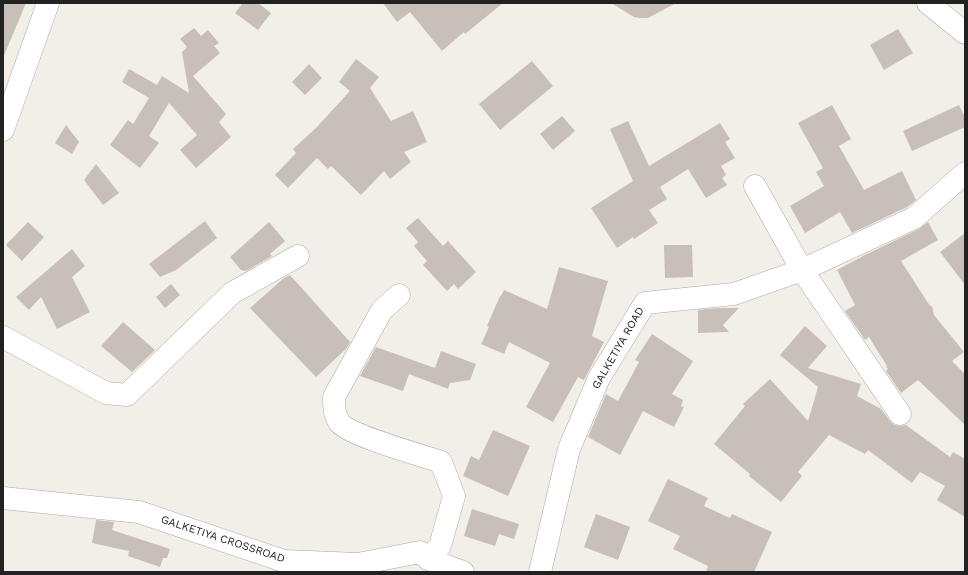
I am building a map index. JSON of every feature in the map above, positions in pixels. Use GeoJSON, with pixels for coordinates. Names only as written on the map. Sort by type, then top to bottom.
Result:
{"type":"FeatureCollection","features":[{"type":"Feature","properties":{"kind":"street"},"geometry":{"type":"LineString","coordinates":[[3,130],[48,3]]}},
{"type":"Feature","properties":{"kind":"street"},"geometry":{"type":"LineString","coordinates":[[928,3],[965,33]]}},
{"type":"Feature","properties":{"kind":"street"},"geometry":{"type":"LineString","coordinates":[[941,3],[965,25]]}},
{"type":"Feature","properties":{"kind":"street","name":"GALKETIYA ROAD"},"geometry":{"type":"LineString","coordinates":[[540,572],[569,449],[599,378],[645,303],[734,294],[802,270],[914,218],[965,173]]}},
{"type":"Feature","properties":{"kind":"street"},"geometry":{"type":"LineString","coordinates":[[755,186],[802,270],[900,414]]}},
{"type":"Feature","properties":{"kind":"street"},"geometry":{"type":"LineString","coordinates":[[3,338],[106,393],[127,395],[232,293],[298,256]]}},
{"type":"Feature","properties":{"kind":"street"},"geometry":{"type":"LineString","coordinates":[[399,295],[382,310],[341,384],[334,397],[334,413],[341,425],[359,434],[441,462],[454,496],[440,546],[428,559]]}},
{"type":"Feature","properties":{"kind":"street","name":"GALKETIYA CROSSROAD"},"geometry":{"type":"LineString","coordinates":[[3,498],[139,512],[284,561],[358,564],[420,552],[428,559],[463,572]]}},
{"type":"Feature","properties":{"kind":"building"},"geometry":{"type":"Polygon","coordinates":[[[3,3],[26,3],[3,58],[3,3]]]}},
{"type":"Feature","properties":{"kind":"building"},"geometry":{"type":"Polygon","coordinates":[[[243,3],[258,3],[271,13],[258,30],[235,13],[243,3]]]}},
{"type":"Feature","properties":{"kind":"building"},"geometry":{"type":"Polygon","coordinates":[[[383,3],[503,3],[465,34],[464,32],[442,51],[410,12],[397,22],[383,3]]]}},
{"type":"Feature","properties":{"kind":"building"},"geometry":{"type":"Polygon","coordinates":[[[611,3],[676,3],[648,18],[640,18],[634,17],[611,3]]]}},
{"type":"Feature","properties":{"kind":"building"},"geometry":{"type":"Polygon","coordinates":[[[194,28],[201,36],[208,30],[219,43],[214,46],[220,53],[193,76],[226,114],[219,122],[231,137],[196,168],[180,150],[197,135],[169,103],[149,136],[159,143],[140,168],[110,145],[128,120],[133,124],[149,98],[122,82],[129,69],[157,85],[162,76],[189,93],[182,52],[187,47],[180,39],[194,28]]]}},
{"type":"Feature","properties":{"kind":"building"},"geometry":{"type":"Polygon","coordinates":[[[898,29],[913,53],[884,70],[870,45],[898,29]]]}},
{"type":"Feature","properties":{"kind":"building"},"geometry":{"type":"Polygon","coordinates":[[[356,59],[379,77],[370,88],[391,121],[413,111],[427,142],[404,152],[411,162],[390,179],[384,171],[361,195],[331,166],[328,169],[317,158],[288,188],[275,175],[296,153],[293,149],[316,128],[350,91],[339,82],[356,59]]]}},
{"type":"Feature","properties":{"kind":"building"},"geometry":{"type":"Polygon","coordinates":[[[532,61],[553,86],[500,130],[479,104],[532,61]]]}},
{"type":"Feature","properties":{"kind":"building"},"geometry":{"type":"Polygon","coordinates":[[[309,64],[322,78],[305,95],[292,82],[309,64]]]}},
{"type":"Feature","properties":{"kind":"building"},"geometry":{"type":"Polygon","coordinates":[[[832,105],[851,139],[839,146],[864,190],[902,171],[916,200],[907,207],[852,233],[840,212],[805,233],[790,206],[824,186],[816,172],[823,168],[798,123],[832,105]]]}},
{"type":"Feature","properties":{"kind":"building"},"geometry":{"type":"Polygon","coordinates":[[[959,105],[965,117],[965,127],[912,151],[903,131],[959,105]]]}},
{"type":"Feature","properties":{"kind":"building"},"geometry":{"type":"Polygon","coordinates":[[[562,116],[575,131],[553,150],[540,134],[562,116]]]}},
{"type":"Feature","properties":{"kind":"building"},"geometry":{"type":"Polygon","coordinates":[[[628,121],[649,166],[720,123],[730,139],[725,142],[735,158],[721,166],[726,175],[722,178],[727,185],[706,198],[688,169],[660,187],[667,199],[649,210],[658,223],[617,248],[591,208],[633,181],[610,129],[628,121]]]}},
{"type":"Feature","properties":{"kind":"building"},"geometry":{"type":"Polygon","coordinates":[[[66,125],[79,142],[72,154],[55,143],[66,125]]]}},
{"type":"Feature","properties":{"kind":"building"},"geometry":{"type":"Polygon","coordinates":[[[96,164],[119,193],[103,205],[84,180],[96,164]]]}},
{"type":"Feature","properties":{"kind":"building"},"geometry":{"type":"Polygon","coordinates":[[[418,218],[443,246],[448,241],[476,272],[458,289],[454,284],[447,291],[423,265],[427,261],[414,246],[418,242],[406,228],[418,218]]]}},
{"type":"Feature","properties":{"kind":"building"},"geometry":{"type":"Polygon","coordinates":[[[205,221],[217,238],[176,270],[160,277],[149,264],[205,221]]]}},
{"type":"Feature","properties":{"kind":"building"},"geometry":{"type":"Polygon","coordinates":[[[28,222],[44,237],[22,261],[6,245],[28,222]]]}},
{"type":"Feature","properties":{"kind":"building"},"geometry":{"type":"Polygon","coordinates":[[[269,222],[285,241],[270,254],[272,256],[246,271],[241,270],[230,257],[269,222]]]}},
{"type":"Feature","properties":{"kind":"building"},"geometry":{"type":"Polygon","coordinates":[[[928,222],[938,240],[901,261],[930,306],[932,306],[934,315],[964,352],[952,361],[965,374],[965,425],[918,380],[901,393],[886,371],[888,369],[886,367],[887,366],[869,337],[865,340],[845,311],[855,305],[837,270],[919,229],[928,222]]]}},
{"type":"Feature","properties":{"kind":"building"},"geometry":{"type":"Polygon","coordinates":[[[965,233],[965,285],[940,252],[965,233]]]}},
{"type":"Feature","properties":{"kind":"building"},"geometry":{"type":"Polygon","coordinates":[[[664,245],[692,245],[693,277],[665,278],[664,245]]]}},
{"type":"Feature","properties":{"kind":"building"},"geometry":{"type":"Polygon","coordinates":[[[72,249],[85,266],[72,277],[90,312],[57,329],[41,297],[29,310],[16,297],[72,249]]]}},
{"type":"Feature","properties":{"kind":"building"},"geometry":{"type":"Polygon","coordinates":[[[559,267],[608,281],[592,336],[604,342],[584,380],[578,377],[553,422],[526,407],[550,363],[509,342],[504,354],[481,344],[489,327],[487,326],[504,290],[547,309],[559,267]]]}},
{"type":"Feature","properties":{"kind":"building"},"geometry":{"type":"Polygon","coordinates":[[[290,275],[350,342],[347,348],[316,377],[250,308],[284,278],[290,275]]]}},
{"type":"Feature","properties":{"kind":"building"},"geometry":{"type":"Polygon","coordinates":[[[171,284],[180,295],[165,308],[156,297],[171,284]]]}},
{"type":"Feature","properties":{"kind":"building"},"geometry":{"type":"Polygon","coordinates":[[[739,308],[723,325],[729,332],[698,333],[698,310],[739,308]]]}},
{"type":"Feature","properties":{"kind":"building"},"geometry":{"type":"Polygon","coordinates":[[[123,322],[155,350],[132,372],[101,346],[123,322]]]}},
{"type":"Feature","properties":{"kind":"building"},"geometry":{"type":"Polygon","coordinates":[[[805,326],[827,346],[808,368],[861,384],[857,396],[881,409],[894,425],[906,425],[950,457],[953,452],[965,459],[965,517],[937,500],[945,486],[920,472],[912,483],[868,450],[865,454],[829,435],[798,472],[802,476],[781,502],[749,476],[750,474],[714,444],[745,406],[743,404],[770,379],[808,421],[818,387],[780,355],[805,326]]]}},
{"type":"Feature","properties":{"kind":"building"},"geometry":{"type":"Polygon","coordinates":[[[652,334],[693,361],[672,394],[683,400],[681,406],[684,407],[674,427],[643,411],[620,455],[588,437],[606,394],[618,401],[639,362],[635,360],[652,334]]]}},
{"type":"Feature","properties":{"kind":"building"},"geometry":{"type":"Polygon","coordinates":[[[376,347],[435,368],[441,351],[476,364],[470,380],[450,383],[448,389],[409,374],[403,391],[360,376],[376,347]]]}},
{"type":"Feature","properties":{"kind":"building"},"geometry":{"type":"Polygon","coordinates":[[[493,430],[530,446],[508,496],[463,476],[471,456],[479,460],[493,430]]]}},
{"type":"Feature","properties":{"kind":"building"},"geometry":{"type":"Polygon","coordinates":[[[668,479],[708,498],[704,506],[730,518],[732,514],[772,532],[754,572],[706,572],[708,566],[673,549],[680,536],[648,521],[668,479]]]}},
{"type":"Feature","properties":{"kind":"building"},"geometry":{"type":"Polygon","coordinates":[[[472,509],[519,524],[514,539],[499,534],[495,546],[464,536],[472,509]]]}},
{"type":"Feature","properties":{"kind":"building"},"geometry":{"type":"Polygon","coordinates":[[[596,514],[630,527],[618,560],[584,547],[596,514]]]}},
{"type":"Feature","properties":{"kind":"building"},"geometry":{"type":"Polygon","coordinates":[[[96,520],[114,522],[112,530],[170,549],[167,558],[163,558],[160,567],[128,556],[129,551],[92,543],[96,520]]]}}]}
